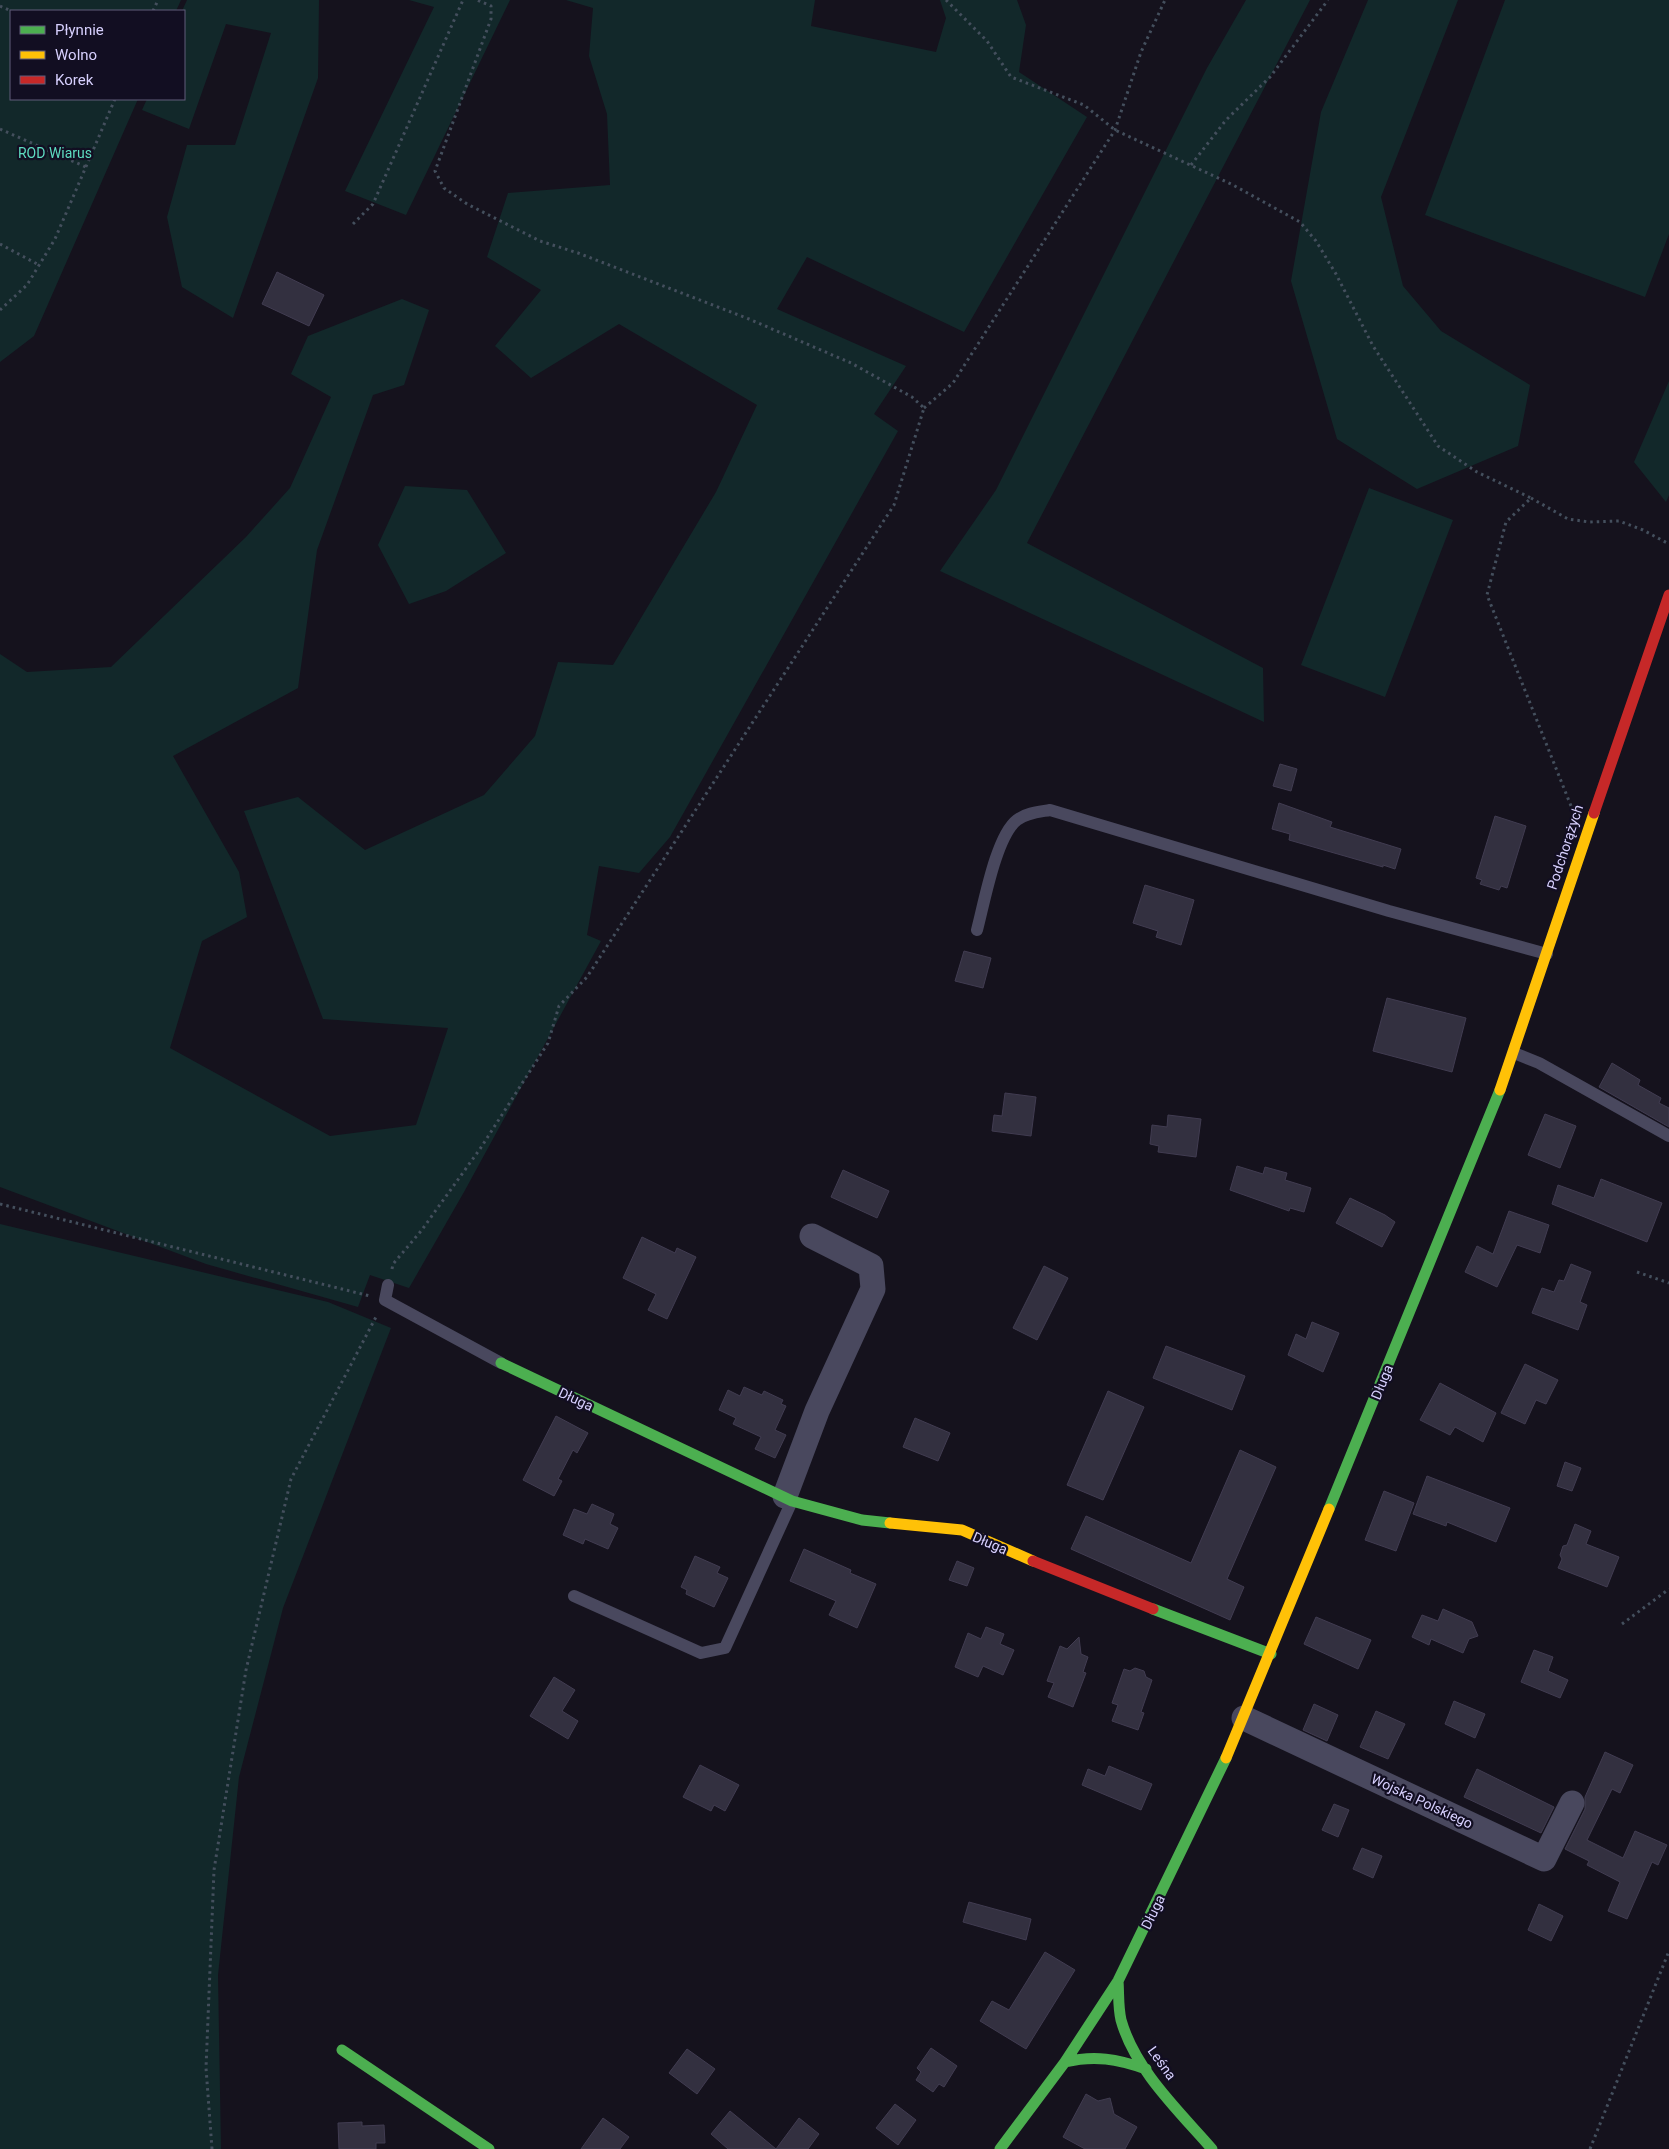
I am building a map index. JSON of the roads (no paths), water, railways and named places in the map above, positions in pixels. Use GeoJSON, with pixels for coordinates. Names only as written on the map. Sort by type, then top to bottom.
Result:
{"type":"FeatureCollection","features":[{"type":"Feature","properties":{"kind":"street","name":"Podchorążych"},"geometry":{"type":"LineString","coordinates":[[1493,1110],[1547,954],[1623,720],[1669,595]]}},
{"type":"Feature","properties":{"kind":"street","name":"Długa"},"geometry":{"type":"LineString","coordinates":[[1000,2149],[1065,2062],[1118,1981],[1223,1766],[1493,1110]]}},
{"type":"Feature","properties":{"kind":"street"},"geometry":{"type":"LineString","coordinates":[[789,1499],[817,1411],[873,1289],[870,1266],[812,1236]]}},
{"type":"Feature","properties":{"kind":"street","name":"Długa"},"geometry":{"type":"LineString","coordinates":[[501,1363],[789,1499],[862,1520],[962,1530],[1048,1568],[1270,1654]]}},
{"type":"Feature","properties":{"kind":"street","name":"Wojska Polskiego"},"geometry":{"type":"LineString","coordinates":[[1244,1718],[1544,1858],[1572,1803]]}},
{"type":"Feature","properties":{"kind":"street","name":"Leśna"},"geometry":{"type":"LineString","coordinates":[[1118,1981],[1120,2018],[1128,2039],[1146,2069],[1212,2149]]}},
{"type":"Feature","properties":{"kind":"street"},"geometry":{"type":"LineString","coordinates":[[342,2050],[489,2149]]}},
{"type":"Feature","properties":{"kind":"street"},"geometry":{"type":"LineString","coordinates":[[1065,2062],[1091,2056],[1122,2060],[1146,2069]]}},
{"type":"Feature","properties":{"kind":"lane"},"geometry":{"type":"LineString","coordinates":[[977,930],[1005,836],[1016,821],[1030,814],[1050,810],[1389,911],[1547,954]]}},
{"type":"Feature","properties":{"kind":"lane"},"geometry":{"type":"LineString","coordinates":[[1514,1053],[1539,1063],[1669,1136]]}},
{"type":"Feature","properties":{"kind":"lane","name":"Długa"},"geometry":{"type":"LineString","coordinates":[[388,1285],[385,1300],[501,1363]]}},
{"type":"Feature","properties":{"kind":"lane"},"geometry":{"type":"LineString","coordinates":[[574,1596],[701,1653],[725,1648],[789,1499]]}},
{"type":"Feature","properties":{"kind":"park label","name":"ROD Wiarus"},"geometry":{"type":"Point","coordinates":[55,153]}}]}
